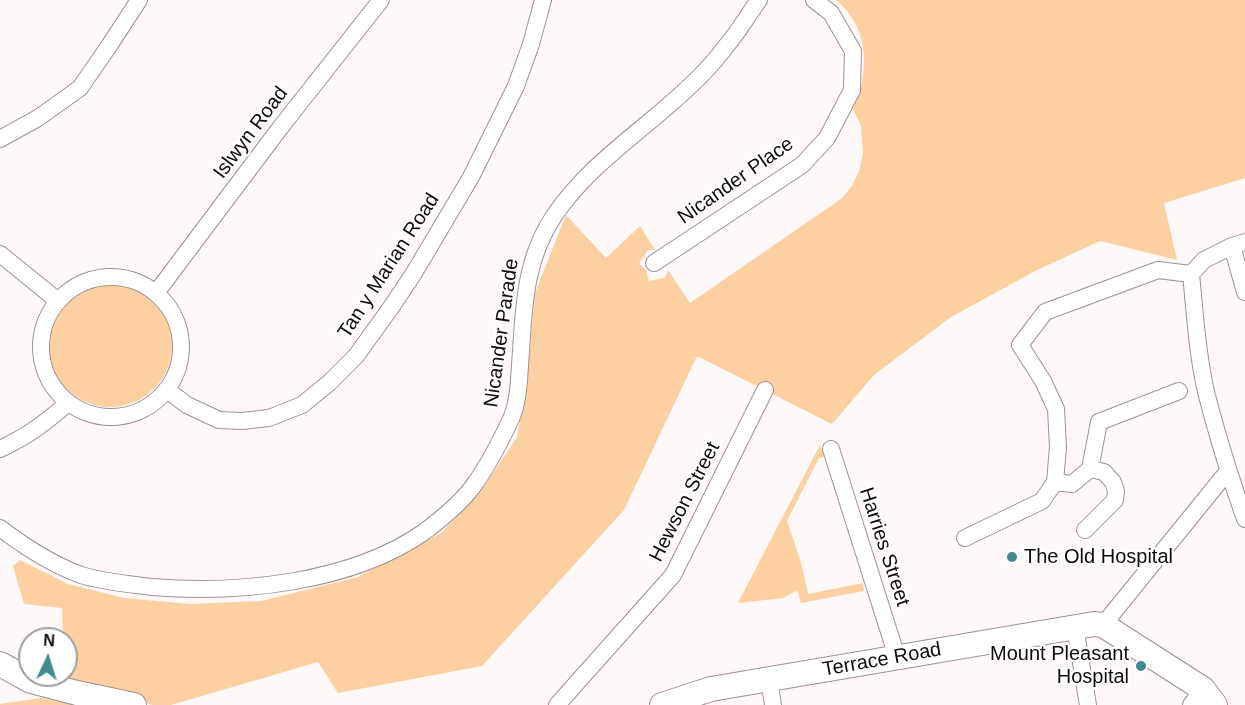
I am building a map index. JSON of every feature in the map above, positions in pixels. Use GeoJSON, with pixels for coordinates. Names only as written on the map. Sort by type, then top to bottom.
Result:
{"type":"FeatureCollection","features":[{"type":"Feature","properties":{"kind":"street"},"geometry":{"type":"LineString","coordinates":[[0,139],[38,118],[80,88],[139,0]]}},
{"type":"Feature","properties":{"kind":"street","name":"Islwyn Road"},"geometry":{"type":"LineString","coordinates":[[156,293],[381,0]]}},
{"type":"Feature","properties":{"kind":"street","name":"Tan y Marian Road"},"geometry":{"type":"LineString","coordinates":[[167,390],[188,405],[219,420],[242,422],[269,418],[302,405],[356,356],[414,273],[471,177],[516,86],[543,0]]}},
{"type":"Feature","properties":{"kind":"street","name":"Nicander Parade"},"geometry":{"type":"LineString","coordinates":[[0,528],[20,544],[50,562],[83,576],[126,584],[184,590],[245,588],[317,576],[376,559],[424,532],[476,483],[513,415],[518,386],[526,288],[536,250],[553,216],[584,179],[699,76],[727,46],[759,0]]}},
{"type":"Feature","properties":{"kind":"street","name":"Nicander Place"},"geometry":{"type":"LineString","coordinates":[[654,263],[802,165],[827,138],[852,90],[853,51],[831,13],[814,0]]}},
{"type":"Feature","properties":{"kind":"street"},"geometry":{"type":"LineString","coordinates":[[1245,292],[1238,244],[1204,260],[1191,274],[1206,391],[1228,471],[1245,519]]}},
{"type":"Feature","properties":{"kind":"street"},"geometry":{"type":"LineString","coordinates":[[0,254],[58,301]]}},
{"type":"Feature","properties":{"kind":"street"},"geometry":{"type":"LineString","coordinates":[[965,538],[1042,501],[1055,482],[1058,447],[1056,408],[1043,381],[1020,345],[1045,312],[1158,270],[1191,274]]}},
{"type":"Feature","properties":{"kind":"street"},"geometry":{"type":"LineString","coordinates":[[106,277],[132,279],[156,293],[171,310],[180,331],[182,352],[178,370],[167,390],[152,404],[136,413],[116,417],[90,414],[68,403],[50,382],[41,351],[44,325],[58,301],[69,290],[80,284],[106,277]]}},
{"type":"Feature","properties":{"kind":"street","name":"Hewson Street"},"geometry":{"type":"LineString","coordinates":[[557,705],[673,575],[765,390]]}},
{"type":"Feature","properties":{"kind":"street"},"geometry":{"type":"LineString","coordinates":[[1055,482],[1071,484],[1090,469],[1099,422],[1179,390]]}},
{"type":"Feature","properties":{"kind":"street"},"geometry":{"type":"LineString","coordinates":[[0,450],[24,438],[68,403]]}},
{"type":"Feature","properties":{"kind":"street","name":"Harries Street"},"geometry":{"type":"LineString","coordinates":[[831,449],[897,657]]}},
{"type":"Feature","properties":{"kind":"street"},"geometry":{"type":"LineString","coordinates":[[1085,530],[1115,500],[1116,491],[1113,482],[1104,472],[1090,469]]}},
{"type":"Feature","properties":{"kind":"street"},"geometry":{"type":"LineString","coordinates":[[1203,700],[1103,625],[1228,471]]}},
{"type":"Feature","properties":{"kind":"street","name":"Terrace Road"},"geometry":{"type":"LineString","coordinates":[[662,705],[711,689],[1075,627],[1103,625]]}},
{"type":"Feature","properties":{"kind":"street"},"geometry":{"type":"LineString","coordinates":[[1075,627],[1088,705]]}},
{"type":"Feature","properties":{"kind":"street"},"geometry":{"type":"LineString","coordinates":[[0,664],[31,681],[134,705]]}},
{"type":"Feature","properties":{"kind":"street"},"geometry":{"type":"LineString","coordinates":[[769,679],[773,705]]}},
{"type":"Feature","properties":{"kind":"shaded area"},"geometry":{"type":"Polygon","coordinates":[[[836,0],[1245,0],[1245,178],[1164,203],[1177,260],[1100,241],[1035,271],[951,317],[874,375],[832,424],[697,356],[624,510],[482,666],[338,693],[318,662],[171,705],[152,705],[78,681],[78,627],[63,627],[62,608],[24,604],[13,566],[20,560],[68,584],[124,598],[190,604],[261,601],[358,577],[441,533],[479,494],[517,437],[527,382],[535,293],[566,215],[606,258],[640,226],[655,250],[648,250],[639,264],[646,270],[649,281],[665,278],[668,270],[690,303],[841,199],[852,186],[863,154],[861,126],[853,109],[864,70],[863,48],[857,27],[845,8],[836,0]]]}},
{"type":"Feature","properties":{"kind":"shaded area"},"geometry":{"type":"Polygon","coordinates":[[[110,283],[134,288],[154,301],[167,321],[172,345],[167,369],[154,389],[134,402],[110,407],[86,402],[66,389],[53,369],[48,345],[53,321],[66,301],[86,288],[110,283]]]}},
{"type":"Feature","properties":{"kind":"shaded area"},"geometry":{"type":"Polygon","coordinates":[[[820,445],[824,457],[819,458],[787,521],[801,562],[808,594],[863,583],[864,591],[801,603],[796,591],[783,598],[738,603],[820,445]]]}},
{"type":"Feature","properties":{"kind":"shaded area"},"geometry":{"type":"Polygon","coordinates":[[[41,698],[77,705],[0,705],[0,704],[41,698]]]}},
{"type":"Feature","properties":{"kind":"place","name":"The Old Hospital"},"geometry":{"type":"Point","coordinates":[1012,557]}},
{"type":"Feature","properties":{"kind":"place","name":"Mount Pleasant Hospital"},"geometry":{"type":"Point","coordinates":[1141,666]}}]}
